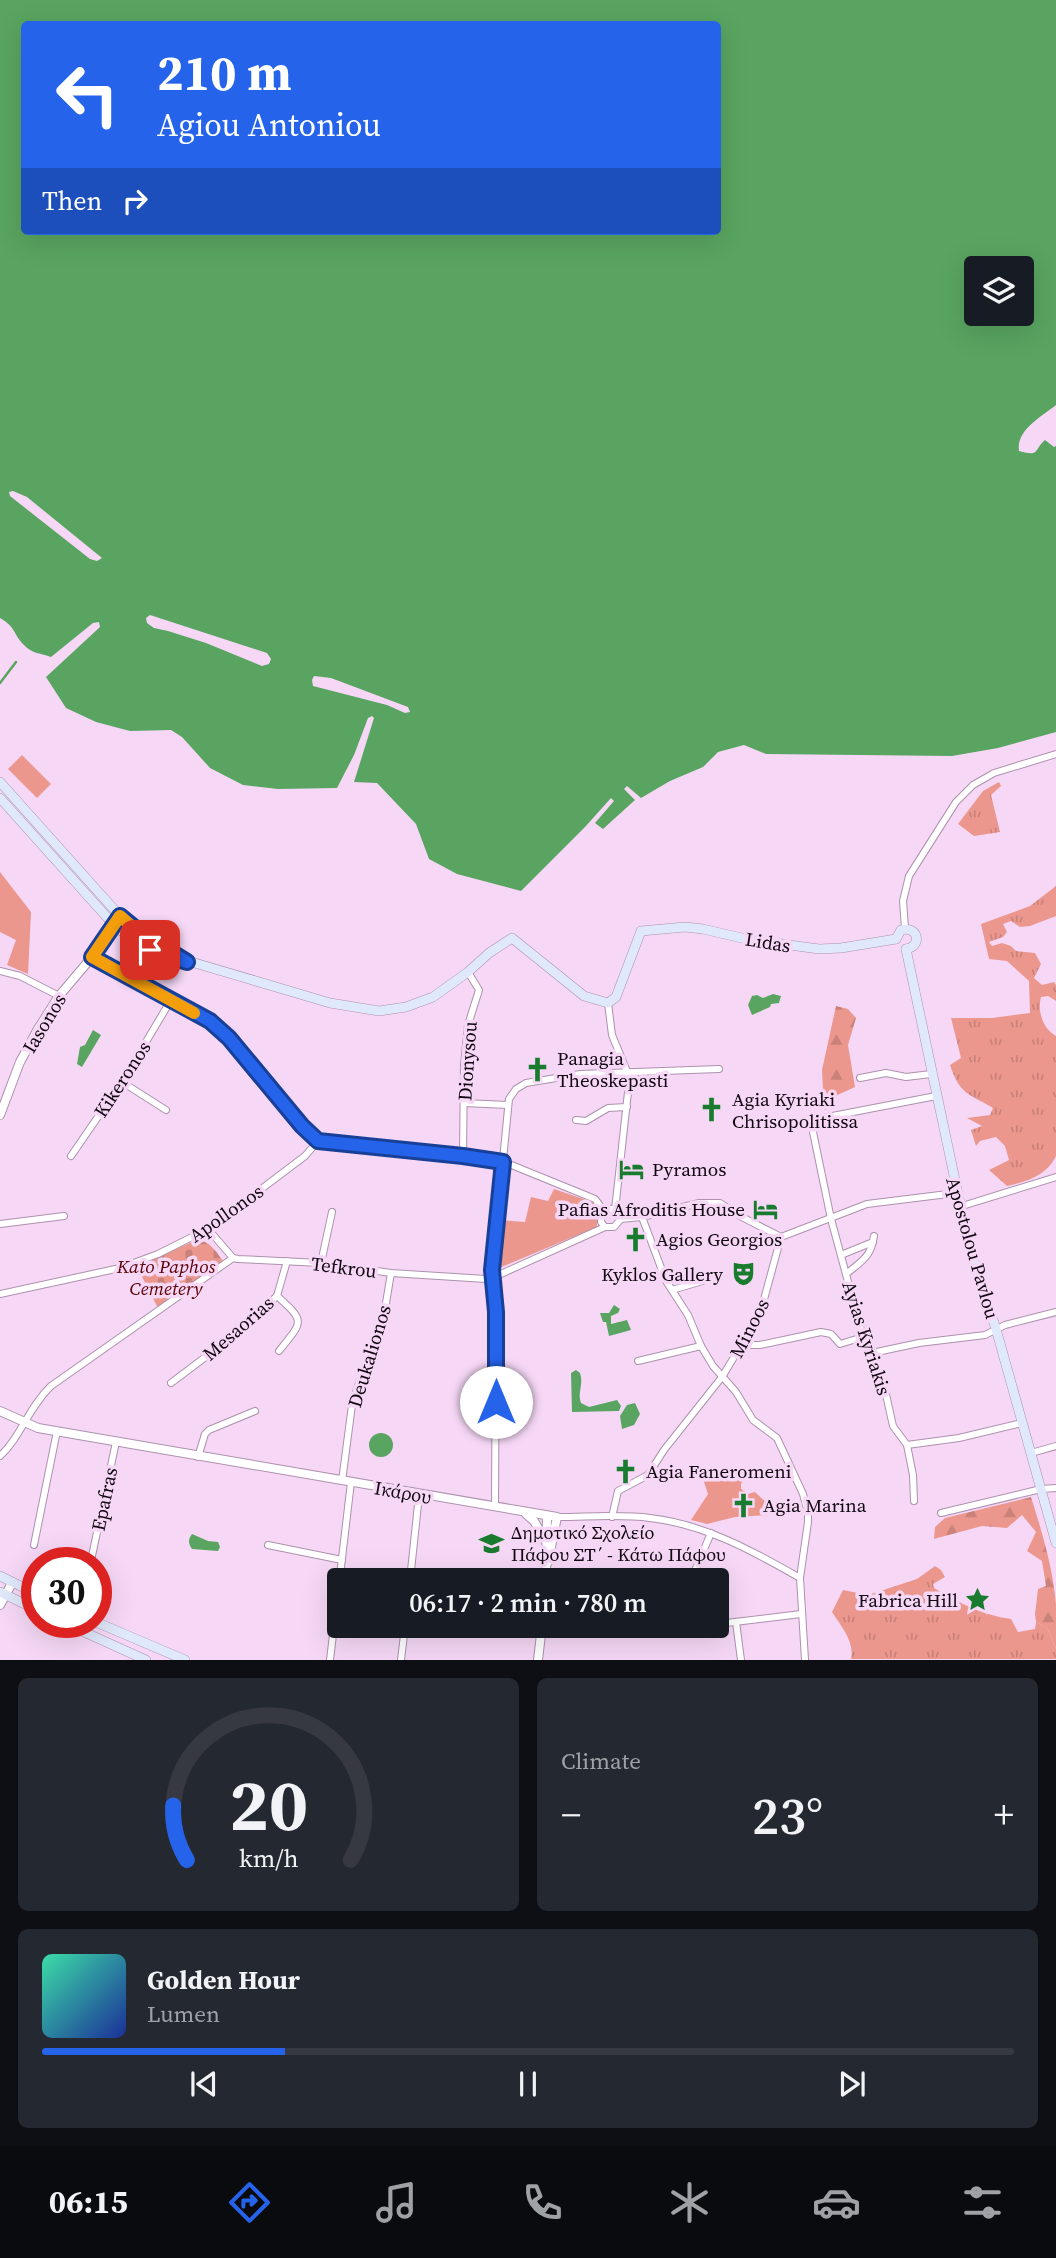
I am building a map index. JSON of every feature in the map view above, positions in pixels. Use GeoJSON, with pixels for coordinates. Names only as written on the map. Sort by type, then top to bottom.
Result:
{"type":"FeatureCollection","features":[{"type":"Feature","properties":{"kind":"main road"},"geometry":{"type":"LineString","coordinates":[[0,782],[119,923]]}},
{"type":"Feature","properties":{"kind":"main road"},"geometry":{"type":"LineString","coordinates":[[0,798],[119,923],[150,950],[330,1003],[367,1010],[389,1010],[433,997],[512,938],[584,996],[608,1003]]}},
{"type":"Feature","properties":{"kind":"main road","name":"Lidas"},"geometry":{"type":"LineString","coordinates":[[608,1003],[616,997],[641,931],[685,927],[819,949],[896,939]]}},
{"type":"Feature","properties":{"kind":"main road"},"geometry":{"type":"LineString","coordinates":[[905,928],[913,930],[917,938],[914,946],[906,950],[898,945],[896,939],[898,932],[905,928]]}},
{"type":"Feature","properties":{"kind":"main road","name":"Apostolou Pavlou"},"geometry":{"type":"LineString","coordinates":[[906,950],[959,1207],[1056,1543]]}},
{"type":"Feature","properties":{"kind":"main road"},"geometry":{"type":"LineString","coordinates":[[0,1577],[21,1587]]}},
{"type":"Feature","properties":{"kind":"main road"},"geometry":{"type":"LineString","coordinates":[[3,1594],[21,1602]]}},
{"type":"Feature","properties":{"kind":"main road"},"geometry":{"type":"LineString","coordinates":[[112,1629],[185,1660]]}},
{"type":"Feature","properties":{"kind":"main road"},"geometry":{"type":"LineString","coordinates":[[97,1638],[146,1660]]}},
{"type":"Feature","properties":{"kind":"street"},"geometry":{"type":"LineString","coordinates":[[905,928],[903,901],[909,876],[956,802],[983,779],[1056,754]]}},
{"type":"Feature","properties":{"kind":"street","name":"Iasonos"},"geometry":{"type":"LineString","coordinates":[[0,1115],[28,1046],[58,996],[119,923]]}},
{"type":"Feature","properties":{"kind":"street"},"geometry":{"type":"LineString","coordinates":[[92,957],[210,1021],[229,1038],[302,1126],[318,1141],[503,1162],[596,1199],[604,1211]]}},
{"type":"Feature","properties":{"kind":"street"},"geometry":{"type":"LineString","coordinates":[[0,971],[20,976],[58,996]]}},
{"type":"Feature","properties":{"kind":"street","name":"Dionysou"},"geometry":{"type":"LineString","coordinates":[[463,1156],[468,1025],[479,990],[468,972]]}},
{"type":"Feature","properties":{"kind":"street","name":"Kikeronos"},"geometry":{"type":"LineString","coordinates":[[71,1156],[172,1000]]}},
{"type":"Feature","properties":{"kind":"street"},"geometry":{"type":"LineString","coordinates":[[608,1003],[612,1035],[628,1074],[627,1107],[615,1210],[620,1219]]}},
{"type":"Feature","properties":{"kind":"street"},"geometry":{"type":"LineString","coordinates":[[495,1506],[496,1312],[492,1279],[508,1105],[516,1089],[526,1083],[580,1074],[719,1069]]}},
{"type":"Feature","properties":{"kind":"street"},"geometry":{"type":"LineString","coordinates":[[860,1078],[886,1073],[906,1077],[931,1074]]}},
{"type":"Feature","properties":{"kind":"street"},"geometry":{"type":"LineString","coordinates":[[121,1082],[166,1110]]}},
{"type":"Feature","properties":{"kind":"street","name":"Ayias Kyriakis"},"geometry":{"type":"LineString","coordinates":[[914,1501],[913,1475],[907,1445],[893,1426],[885,1390],[872,1353],[863,1337],[831,1219],[813,1132],[817,1119],[936,1096]]}},
{"type":"Feature","properties":{"kind":"street"},"geometry":{"type":"LineString","coordinates":[[464,1103],[508,1105]]}},
{"type":"Feature","properties":{"kind":"street"},"geometry":{"type":"LineString","coordinates":[[576,1120],[586,1121],[608,1108],[627,1107]]}},
{"type":"Feature","properties":{"kind":"street","name":"Apollonos"},"geometry":{"type":"LineString","coordinates":[[0,1294],[120,1268],[158,1254],[208,1229],[305,1156],[318,1141]]}},
{"type":"Feature","properties":{"kind":"street"},"geometry":{"type":"LineString","coordinates":[[959,1207],[1056,1177]]}},
{"type":"Feature","properties":{"kind":"street"},"geometry":{"type":"LineString","coordinates":[[620,1219],[642,1217],[699,1203],[720,1203],[781,1237],[867,1204],[956,1193]]}},
{"type":"Feature","properties":{"kind":"street"},"geometry":{"type":"LineString","coordinates":[[606,1227],[600,1220],[604,1211],[615,1210]]}},
{"type":"Feature","properties":{"kind":"street"},"geometry":{"type":"LineString","coordinates":[[321,1263],[332,1212]]}},
{"type":"Feature","properties":{"kind":"street"},"geometry":{"type":"LineString","coordinates":[[0,1224],[64,1216]]}},
{"type":"Feature","properties":{"kind":"street"},"geometry":{"type":"LineString","coordinates":[[642,1217],[666,1280],[688,1315],[701,1346],[736,1392],[753,1420],[777,1438],[803,1494],[808,1513],[800,1577],[805,1660]]}},
{"type":"Feature","properties":{"kind":"street"},"geometry":{"type":"LineString","coordinates":[[492,1279],[606,1227],[616,1226],[620,1219]]}},
{"type":"Feature","properties":{"kind":"street"},"geometry":{"type":"LineString","coordinates":[[0,1456],[40,1396],[51,1386],[233,1258],[208,1229]]}},
{"type":"Feature","properties":{"kind":"street","name":"Minoos"},"geometry":{"type":"LineString","coordinates":[[612,1517],[618,1491],[648,1475],[664,1450],[723,1377],[743,1345],[760,1314],[781,1237]]}},
{"type":"Feature","properties":{"kind":"street"},"geometry":{"type":"LineString","coordinates":[[841,1255],[874,1239],[873,1248],[866,1259],[846,1274]]}},
{"type":"Feature","properties":{"kind":"street","name":"Tefkrou"},"geometry":{"type":"LineString","coordinates":[[233,1258],[321,1263],[391,1273],[492,1279]]}},
{"type":"Feature","properties":{"kind":"street","name":"Mesaorias"},"geometry":{"type":"LineString","coordinates":[[172,1383],[232,1338],[277,1296],[287,1261]]}},
{"type":"Feature","properties":{"kind":"street","name":"Deukalionos"},"geometry":{"type":"LineString","coordinates":[[330,1660],[342,1560],[352,1405],[377,1342],[391,1273]]}},
{"type":"Feature","properties":{"kind":"street"},"geometry":{"type":"LineString","coordinates":[[672,1290],[716,1277]]}},
{"type":"Feature","properties":{"kind":"street"},"geometry":{"type":"LineString","coordinates":[[277,1296],[296,1313],[298,1322],[297,1328],[279,1351]]}},
{"type":"Feature","properties":{"kind":"street"},"geometry":{"type":"LineString","coordinates":[[872,1353],[919,1343],[985,1335],[996,1329],[1056,1312]]}},
{"type":"Feature","properties":{"kind":"street"},"geometry":{"type":"LineString","coordinates":[[743,1345],[760,1345],[821,1332],[831,1334],[840,1344],[863,1337]]}},
{"type":"Feature","properties":{"kind":"street"},"geometry":{"type":"LineString","coordinates":[[638,1361],[701,1346]]}},
{"type":"Feature","properties":{"kind":"street","name":"Ικάρου"},"geometry":{"type":"LineString","coordinates":[[0,1411],[23,1423],[57,1431],[547,1516],[660,1519],[711,1533],[750,1549],[800,1577]]}},
{"type":"Feature","properties":{"kind":"street"},"geometry":{"type":"LineString","coordinates":[[198,1457],[206,1431],[255,1411]]}},
{"type":"Feature","properties":{"kind":"street"},"geometry":{"type":"LineString","coordinates":[[907,1445],[959,1438],[1022,1423]]}},
{"type":"Feature","properties":{"kind":"street"},"geometry":{"type":"LineString","coordinates":[[34,1545],[57,1431]]}},
{"type":"Feature","properties":{"kind":"street","name":"Epafras"},"geometry":{"type":"LineString","coordinates":[[94,1547],[116,1442]]}},
{"type":"Feature","properties":{"kind":"street"},"geometry":{"type":"LineString","coordinates":[[1031,1453],[1056,1446]]}},
{"type":"Feature","properties":{"kind":"street"},"geometry":{"type":"LineString","coordinates":[[941,1513],[1041,1489],[1056,1488]]}},
{"type":"Feature","properties":{"kind":"street"},"geometry":{"type":"LineString","coordinates":[[411,1568],[419,1495]]}},
{"type":"Feature","properties":{"kind":"street"},"geometry":{"type":"LineString","coordinates":[[520,1511],[534,1521],[546,1542]]}},
{"type":"Feature","properties":{"kind":"street"},"geometry":{"type":"LineString","coordinates":[[547,1516],[548,1562]]}},
{"type":"Feature","properties":{"kind":"street"},"geometry":{"type":"LineString","coordinates":[[547,1568],[558,1517]]}},
{"type":"Feature","properties":{"kind":"street"},"geometry":{"type":"LineString","coordinates":[[696,1568],[711,1533]]}},
{"type":"Feature","properties":{"kind":"street"},"geometry":{"type":"LineString","coordinates":[[268,1545],[342,1560]]}},
{"type":"Feature","properties":{"kind":"street"},"geometry":{"type":"LineString","coordinates":[[0,1605],[3,1594],[12,1583]]}},
{"type":"Feature","properties":{"kind":"street"},"geometry":{"type":"LineString","coordinates":[[729,1623],[801,1614]]}},
{"type":"Feature","properties":{"kind":"street"},"geometry":{"type":"LineString","coordinates":[[736,1622],[741,1660]]}},
{"type":"Feature","properties":{"kind":"street"},"geometry":{"type":"LineString","coordinates":[[401,1660],[404,1638]]}},
{"type":"Feature","properties":{"kind":"street"},"geometry":{"type":"LineString","coordinates":[[538,1660],[541,1638]]}},
{"type":"Feature","properties":{"kind":"green space"},"geometry":{"type":"Polygon","coordinates":[[[22,755],[51,784],[37,798],[8,769],[22,755]]]}},
{"type":"Feature","properties":{"kind":"green space"},"geometry":{"type":"Polygon","coordinates":[[[999,782],[1001,786],[991,795],[1000,832],[974,836],[958,824],[983,791],[999,782]]]}},
{"type":"Feature","properties":{"kind":"green space"},"geometry":{"type":"Polygon","coordinates":[[[0,872],[31,912],[28,974],[7,965],[16,940],[0,932],[0,872]]]}},
{"type":"Feature","properties":{"kind":"green space"},"geometry":{"type":"Polygon","coordinates":[[[1056,886],[1056,916],[1030,926],[1020,927],[1011,921],[1003,924],[1007,932],[1003,937],[989,942],[992,946],[1002,943],[1016,951],[1035,953],[1041,964],[1034,978],[1042,985],[1054,982],[1056,985],[1056,1001],[1048,996],[1041,997],[1040,1008],[1044,1024],[1056,1036],[1056,1156],[1042,1173],[1007,1186],[989,1170],[1009,1160],[1005,1146],[996,1137],[980,1141],[976,1146],[971,1130],[982,1126],[967,1118],[990,1115],[993,1108],[966,1092],[957,1082],[950,1065],[961,1058],[951,1018],[992,1018],[1030,1013],[1029,981],[1007,961],[989,959],[981,924],[1030,906],[1056,886]]]}},
{"type":"Feature","properties":{"kind":"green space"},"geometry":{"type":"Polygon","coordinates":[[[836,1006],[848,1009],[856,1018],[848,1045],[855,1087],[833,1097],[832,1108],[824,1110],[822,1070],[836,1006]]]}},
{"type":"Feature","properties":{"kind":"green space"},"geometry":{"type":"Polygon","coordinates":[[[554,1189],[598,1204],[597,1227],[499,1268],[499,1220],[525,1222],[531,1197],[548,1201],[554,1189]]]}},
{"type":"Feature","properties":{"kind":"green space","name":"Kato Paphos Cemetery"},"geometry":{"type":"Polygon","coordinates":[[[196,1240],[208,1244],[223,1261],[158,1308],[137,1267],[196,1240]]]}},
{"type":"Feature","properties":{"kind":"green space"},"geometry":{"type":"Polygon","coordinates":[[[741,1471],[747,1473],[741,1489],[748,1494],[755,1492],[771,1507],[770,1515],[735,1517],[707,1524],[691,1520],[708,1494],[704,1482],[710,1475],[728,1476],[741,1471]]]}},
{"type":"Feature","properties":{"kind":"green space"},"geometry":{"type":"Polygon","coordinates":[[[1031,1497],[1052,1577],[1056,1605],[1056,1649],[1047,1628],[1036,1622],[1038,1589],[1046,1586],[1042,1561],[1027,1551],[1036,1532],[1022,1515],[1007,1528],[982,1526],[934,1539],[935,1527],[945,1518],[1031,1497]]]}},
{"type":"Feature","properties":{"kind":"green space","name":"Fabrica Hill"},"geometry":{"type":"Polygon","coordinates":[[[935,1566],[945,1577],[933,1584],[934,1588],[952,1599],[980,1611],[1011,1619],[1018,1632],[1035,1629],[1036,1622],[1047,1628],[1056,1649],[1056,1659],[851,1659],[849,1640],[832,1612],[843,1590],[868,1595],[917,1579],[935,1566]]]}},
{"type":"Feature","properties":{"kind":"shaded area"},"geometry":{"type":"Polygon","coordinates":[[[0,0],[1056,0],[1056,405],[1025,430],[1019,443],[1019,451],[1034,453],[1045,440],[1056,446],[1056,732],[998,748],[952,756],[766,754],[744,745],[718,752],[703,767],[670,781],[641,798],[627,786],[624,789],[635,800],[603,829],[595,823],[614,801],[611,798],[521,891],[457,874],[429,859],[416,824],[377,783],[354,782],[374,718],[372,716],[368,718],[354,755],[337,788],[278,789],[243,785],[210,768],[182,737],[171,730],[130,731],[96,722],[66,708],[46,677],[100,627],[99,622],[93,623],[51,657],[33,652],[20,641],[9,624],[0,618],[0,0]]]}},
{"type":"Feature","properties":{"kind":"shaded area"},"geometry":{"type":"Polygon","coordinates":[[[773,994],[781,996],[779,1003],[771,1004],[752,1015],[748,1005],[752,996],[763,998],[773,994]]]}},
{"type":"Feature","properties":{"kind":"shaded area"},"geometry":{"type":"Polygon","coordinates":[[[93,1030],[101,1035],[82,1067],[77,1064],[80,1047],[85,1045],[93,1030]]]}},
{"type":"Feature","properties":{"kind":"shaded area"},"geometry":{"type":"Polygon","coordinates":[[[614,1305],[620,1309],[611,1316],[611,1324],[627,1320],[631,1330],[609,1336],[606,1322],[603,1322],[600,1313],[609,1313],[614,1305]]]}},
{"type":"Feature","properties":{"kind":"shaded area"},"geometry":{"type":"Polygon","coordinates":[[[576,1370],[581,1377],[581,1403],[589,1407],[617,1400],[621,1406],[619,1411],[572,1412],[571,1373],[576,1370]]]}},
{"type":"Feature","properties":{"kind":"shaded area"},"geometry":{"type":"Polygon","coordinates":[[[635,1403],[640,1414],[634,1425],[622,1429],[620,1416],[627,1405],[635,1403]]]}},
{"type":"Feature","properties":{"kind":"shaded area"},"geometry":{"type":"Polygon","coordinates":[[[381,1433],[390,1436],[393,1445],[390,1454],[381,1457],[372,1454],[369,1445],[372,1436],[381,1433]]]}},
{"type":"Feature","properties":{"kind":"shaded area"},"geometry":{"type":"Polygon","coordinates":[[[192,1534],[218,1542],[218,1551],[192,1549],[189,1541],[192,1534]]]}},
{"type":"Feature","properties":{"kind":"pier"},"geometry":{"type":"Polygon","coordinates":[[[9,492],[27,497],[102,558],[97,561],[90,559],[10,496],[9,492]]]}},
{"type":"Feature","properties":{"kind":"pier"},"geometry":{"type":"Polygon","coordinates":[[[150,615],[267,653],[271,659],[269,664],[262,666],[206,643],[154,628],[147,623],[146,618],[150,615]]]}},
{"type":"Feature","properties":{"kind":"pier"},"geometry":{"type":"Polygon","coordinates":[[[314,676],[331,678],[408,707],[410,712],[405,713],[387,705],[313,686],[314,676]]]}},
{"type":"Feature","properties":{"kind":"waterway"},"geometry":{"type":"LineString","coordinates":[[0,683],[16,662]]}},
{"type":"Feature","properties":{"kind":"slow traffic"},"geometry":{"type":"LineString","coordinates":[[129,924],[120,916],[92,957],[194,1013]]}},
{"type":"Feature","properties":{"kind":"place","name":"Panagia Theoskepasti"},"geometry":{"type":"Point","coordinates":[537,1069]}},
{"type":"Feature","properties":{"kind":"place","name":"Agia Kyriaki Chrisopolitissa"},"geometry":{"type":"Point","coordinates":[712,1110]}},
{"type":"Feature","properties":{"kind":"place","name":"Pyramos"},"geometry":{"type":"Point","coordinates":[632,1169]}},
{"type":"Feature","properties":{"kind":"place","name":"Pafias Afroditis House"},"geometry":{"type":"Point","coordinates":[765,1209]}},
{"type":"Feature","properties":{"kind":"place","name":"Agios Georgios"},"geometry":{"type":"Point","coordinates":[636,1239]}},
{"type":"Feature","properties":{"kind":"place","name":"Kyklos Gallery"},"geometry":{"type":"Point","coordinates":[743,1274]}},
{"type":"Feature","properties":{"kind":"place","name":"Agia Faneromeni"},"geometry":{"type":"Point","coordinates":[626,1471]}},
{"type":"Feature","properties":{"kind":"place","name":"Agia Marina"},"geometry":{"type":"Point","coordinates":[743,1505]}},
{"type":"Feature","properties":{"kind":"place","name":"Δημοτικό Σχολείο Πάφου ΣΤ΄ - Κάτω Πάφου"},"geometry":{"type":"Point","coordinates":[491,1543]}},
{"type":"Feature","properties":{"kind":"place","name":"Fabrica Hill"},"geometry":{"type":"Point","coordinates":[978,1600]}},
{"type":"Feature","properties":{"kind":"route"},"geometry":{"type":"LineString","coordinates":[[150,950],[187,962],[143,935],[120,916],[92,957],[210,1021],[247,1058],[302,1126],[318,1141],[503,1162],[492,1270],[496,1312],[496,1402]]}}]}
